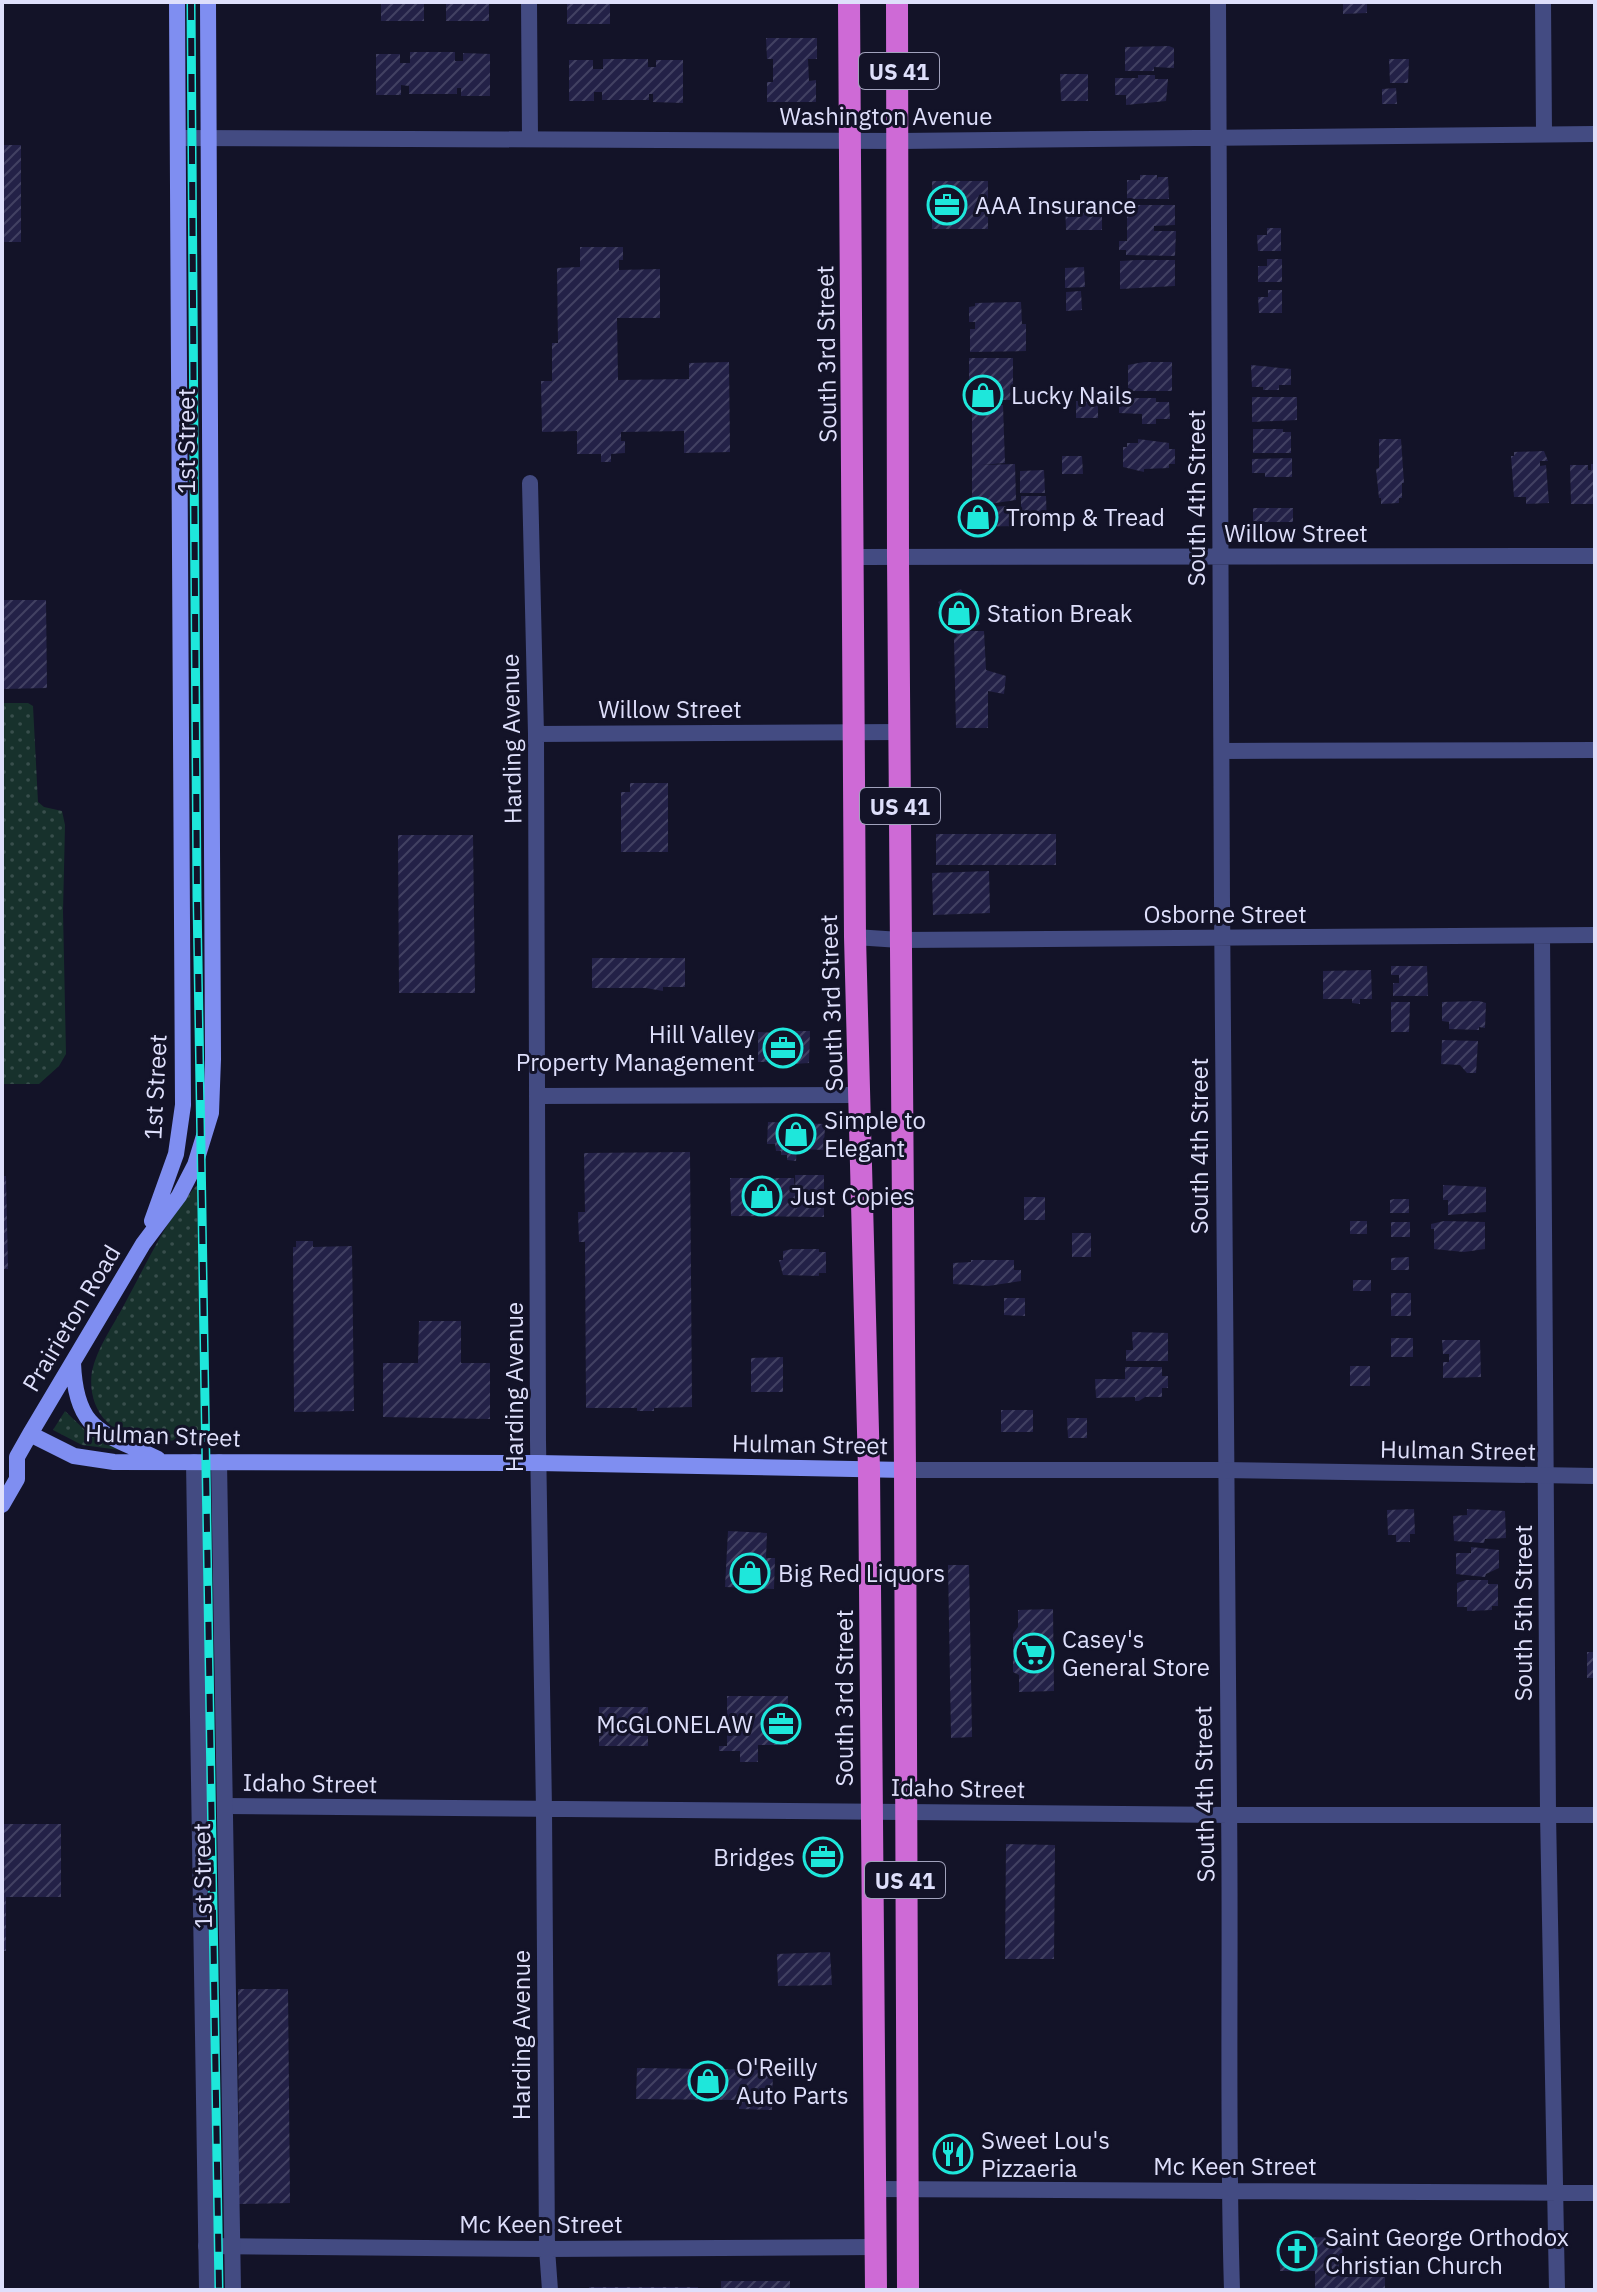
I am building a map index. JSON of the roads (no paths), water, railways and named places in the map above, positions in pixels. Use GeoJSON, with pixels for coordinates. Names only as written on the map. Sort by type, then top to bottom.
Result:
{"type":"FeatureCollection","features":[{"type":"Feature","properties":{"kind":"highway","name":"South 3rd Street"},"geometry":{"type":"LineString","coordinates":[[849,2],[855,937],[869,1469],[876,2290]]}},
{"type":"Feature","properties":{"kind":"highway","name":"US 41"},"geometry":{"type":"LineString","coordinates":[[897,2],[908,2290]]}},
{"type":"Feature","properties":{"kind":"main road","name":"1st Street"},"geometry":{"type":"LineString","coordinates":[[143,1244],[176,1154],[183,1105],[177,2]]}},
{"type":"Feature","properties":{"kind":"main road","name":"1st Street"},"geometry":{"type":"LineString","coordinates":[[143,1244],[179,1196],[195,1165],[207,1131],[213,1095],[208,2]]}},
{"type":"Feature","properties":{"kind":"main road","name":"Prairieton Road"},"geometry":{"type":"LineString","coordinates":[[2,1505],[17,1479],[17,1457],[143,1244]]}},
{"type":"Feature","properties":{"kind":"main road"},"geometry":{"type":"LineString","coordinates":[[73,1362],[78,1403],[90,1422],[165,1462]]}},
{"type":"Feature","properties":{"kind":"main road","name":"Hulman Street"},"geometry":{"type":"LineString","coordinates":[[30,1434],[59,1450],[90,1459],[905,1470]]}},
{"type":"Feature","properties":{"kind":"main road","name":"Prairieton Road"},"geometry":{"type":"LineString","coordinates":[[2,1466],[17,1457]]}},
{"type":"Feature","properties":{"kind":"street"},"geometry":{"type":"LineString","coordinates":[[529,2],[530,138]]}},
{"type":"Feature","properties":{"kind":"street","name":"South 4th Street"},"geometry":{"type":"LineString","coordinates":[[1218,2],[1223,1470],[1232,2290]]}},
{"type":"Feature","properties":{"kind":"street"},"geometry":{"type":"LineString","coordinates":[[1543,2],[1544,133]]}},
{"type":"Feature","properties":{"kind":"street","name":"Washington Avenue"},"geometry":{"type":"LineString","coordinates":[[178,138],[900,141],[1595,134]]}},
{"type":"Feature","properties":{"kind":"street","name":"Harding Avenue"},"geometry":{"type":"LineString","coordinates":[[530,483],[536,734],[538,1463],[547,2249],[550,2290]]}},
{"type":"Feature","properties":{"kind":"street","name":"Willow Street"},"geometry":{"type":"LineString","coordinates":[[854,557],[1595,556]]}},
{"type":"Feature","properties":{"kind":"street","name":"Willow Street"},"geometry":{"type":"LineString","coordinates":[[536,734],[900,732]]}},
{"type":"Feature","properties":{"kind":"street"},"geometry":{"type":"LineString","coordinates":[[1222,751],[1595,750]]}},
{"type":"Feature","properties":{"kind":"street","name":"Osborne Street"},"geometry":{"type":"LineString","coordinates":[[855,937],[900,940],[1595,935]]}},
{"type":"Feature","properties":{"kind":"street","name":"South 5th Street"},"geometry":{"type":"LineString","coordinates":[[1542,936],[1548,1814],[1557,2290]]}},
{"type":"Feature","properties":{"kind":"street"},"geometry":{"type":"LineString","coordinates":[[537,1096],[860,1095]]}},
{"type":"Feature","properties":{"kind":"street","name":"1st Street"},"geometry":{"type":"LineString","coordinates":[[194,1462],[207,2290]]}},
{"type":"Feature","properties":{"kind":"street","name":"1st Street"},"geometry":{"type":"LineString","coordinates":[[219,1462],[233,2290]]}},
{"type":"Feature","properties":{"kind":"street","name":"Hulman Street"},"geometry":{"type":"LineString","coordinates":[[905,1470],[1223,1470],[1595,1476]]}},
{"type":"Feature","properties":{"kind":"street","name":"Idaho Street"},"geometry":{"type":"LineString","coordinates":[[225,1806],[1229,1815],[1595,1815]]}},
{"type":"Feature","properties":{"kind":"street","name":"Mc Keen Street"},"geometry":{"type":"LineString","coordinates":[[875,2189],[1595,2193]]}},
{"type":"Feature","properties":{"kind":"street","name":"Mc Keen Street"},"geometry":{"type":"LineString","coordinates":[[206,2246],[547,2249],[876,2247]]}},
{"type":"Feature","properties":{"kind":"railway"},"geometry":{"type":"LineString","coordinates":[[191,2],[197,898],[219,2290]]}},
{"type":"Feature","properties":{"kind":"place","name":"AAA Insurance"},"geometry":{"type":"Point","coordinates":[947,205]}},
{"type":"Feature","properties":{"kind":"place","name":"Lucky Nails"},"geometry":{"type":"Point","coordinates":[983,395]}},
{"type":"Feature","properties":{"kind":"place","name":"Tromp & Tread"},"geometry":{"type":"Point","coordinates":[978,517]}},
{"type":"Feature","properties":{"kind":"place","name":"Station Break"},"geometry":{"type":"Point","coordinates":[959,613]}},
{"type":"Feature","properties":{"kind":"place","name":"Hill Valley Property Management"},"geometry":{"type":"Point","coordinates":[783,1048]}},
{"type":"Feature","properties":{"kind":"place","name":"Simple to Elegant"},"geometry":{"type":"Point","coordinates":[796,1134]}},
{"type":"Feature","properties":{"kind":"place","name":"Just Copies"},"geometry":{"type":"Point","coordinates":[762,1196]}},
{"type":"Feature","properties":{"kind":"place","name":"Big Red Liquors"},"geometry":{"type":"Point","coordinates":[750,1573]}},
{"type":"Feature","properties":{"kind":"place","name":"Casey's General Store"},"geometry":{"type":"Point","coordinates":[1034,1653]}},
{"type":"Feature","properties":{"kind":"place","name":"McGLONELAW"},"geometry":{"type":"Point","coordinates":[781,1724]}},
{"type":"Feature","properties":{"kind":"place","name":"Bridges"},"geometry":{"type":"Point","coordinates":[823,1857]}},
{"type":"Feature","properties":{"kind":"place","name":"O'Reilly Auto Parts"},"geometry":{"type":"Point","coordinates":[708,2081]}},
{"type":"Feature","properties":{"kind":"place","name":"Sweet Lou's Pizzaeria"},"geometry":{"type":"Point","coordinates":[953,2154]}},
{"type":"Feature","properties":{"kind":"place","name":"Saint George Orthodox Christian Church"},"geometry":{"type":"Point","coordinates":[1297,2251]}}]}
